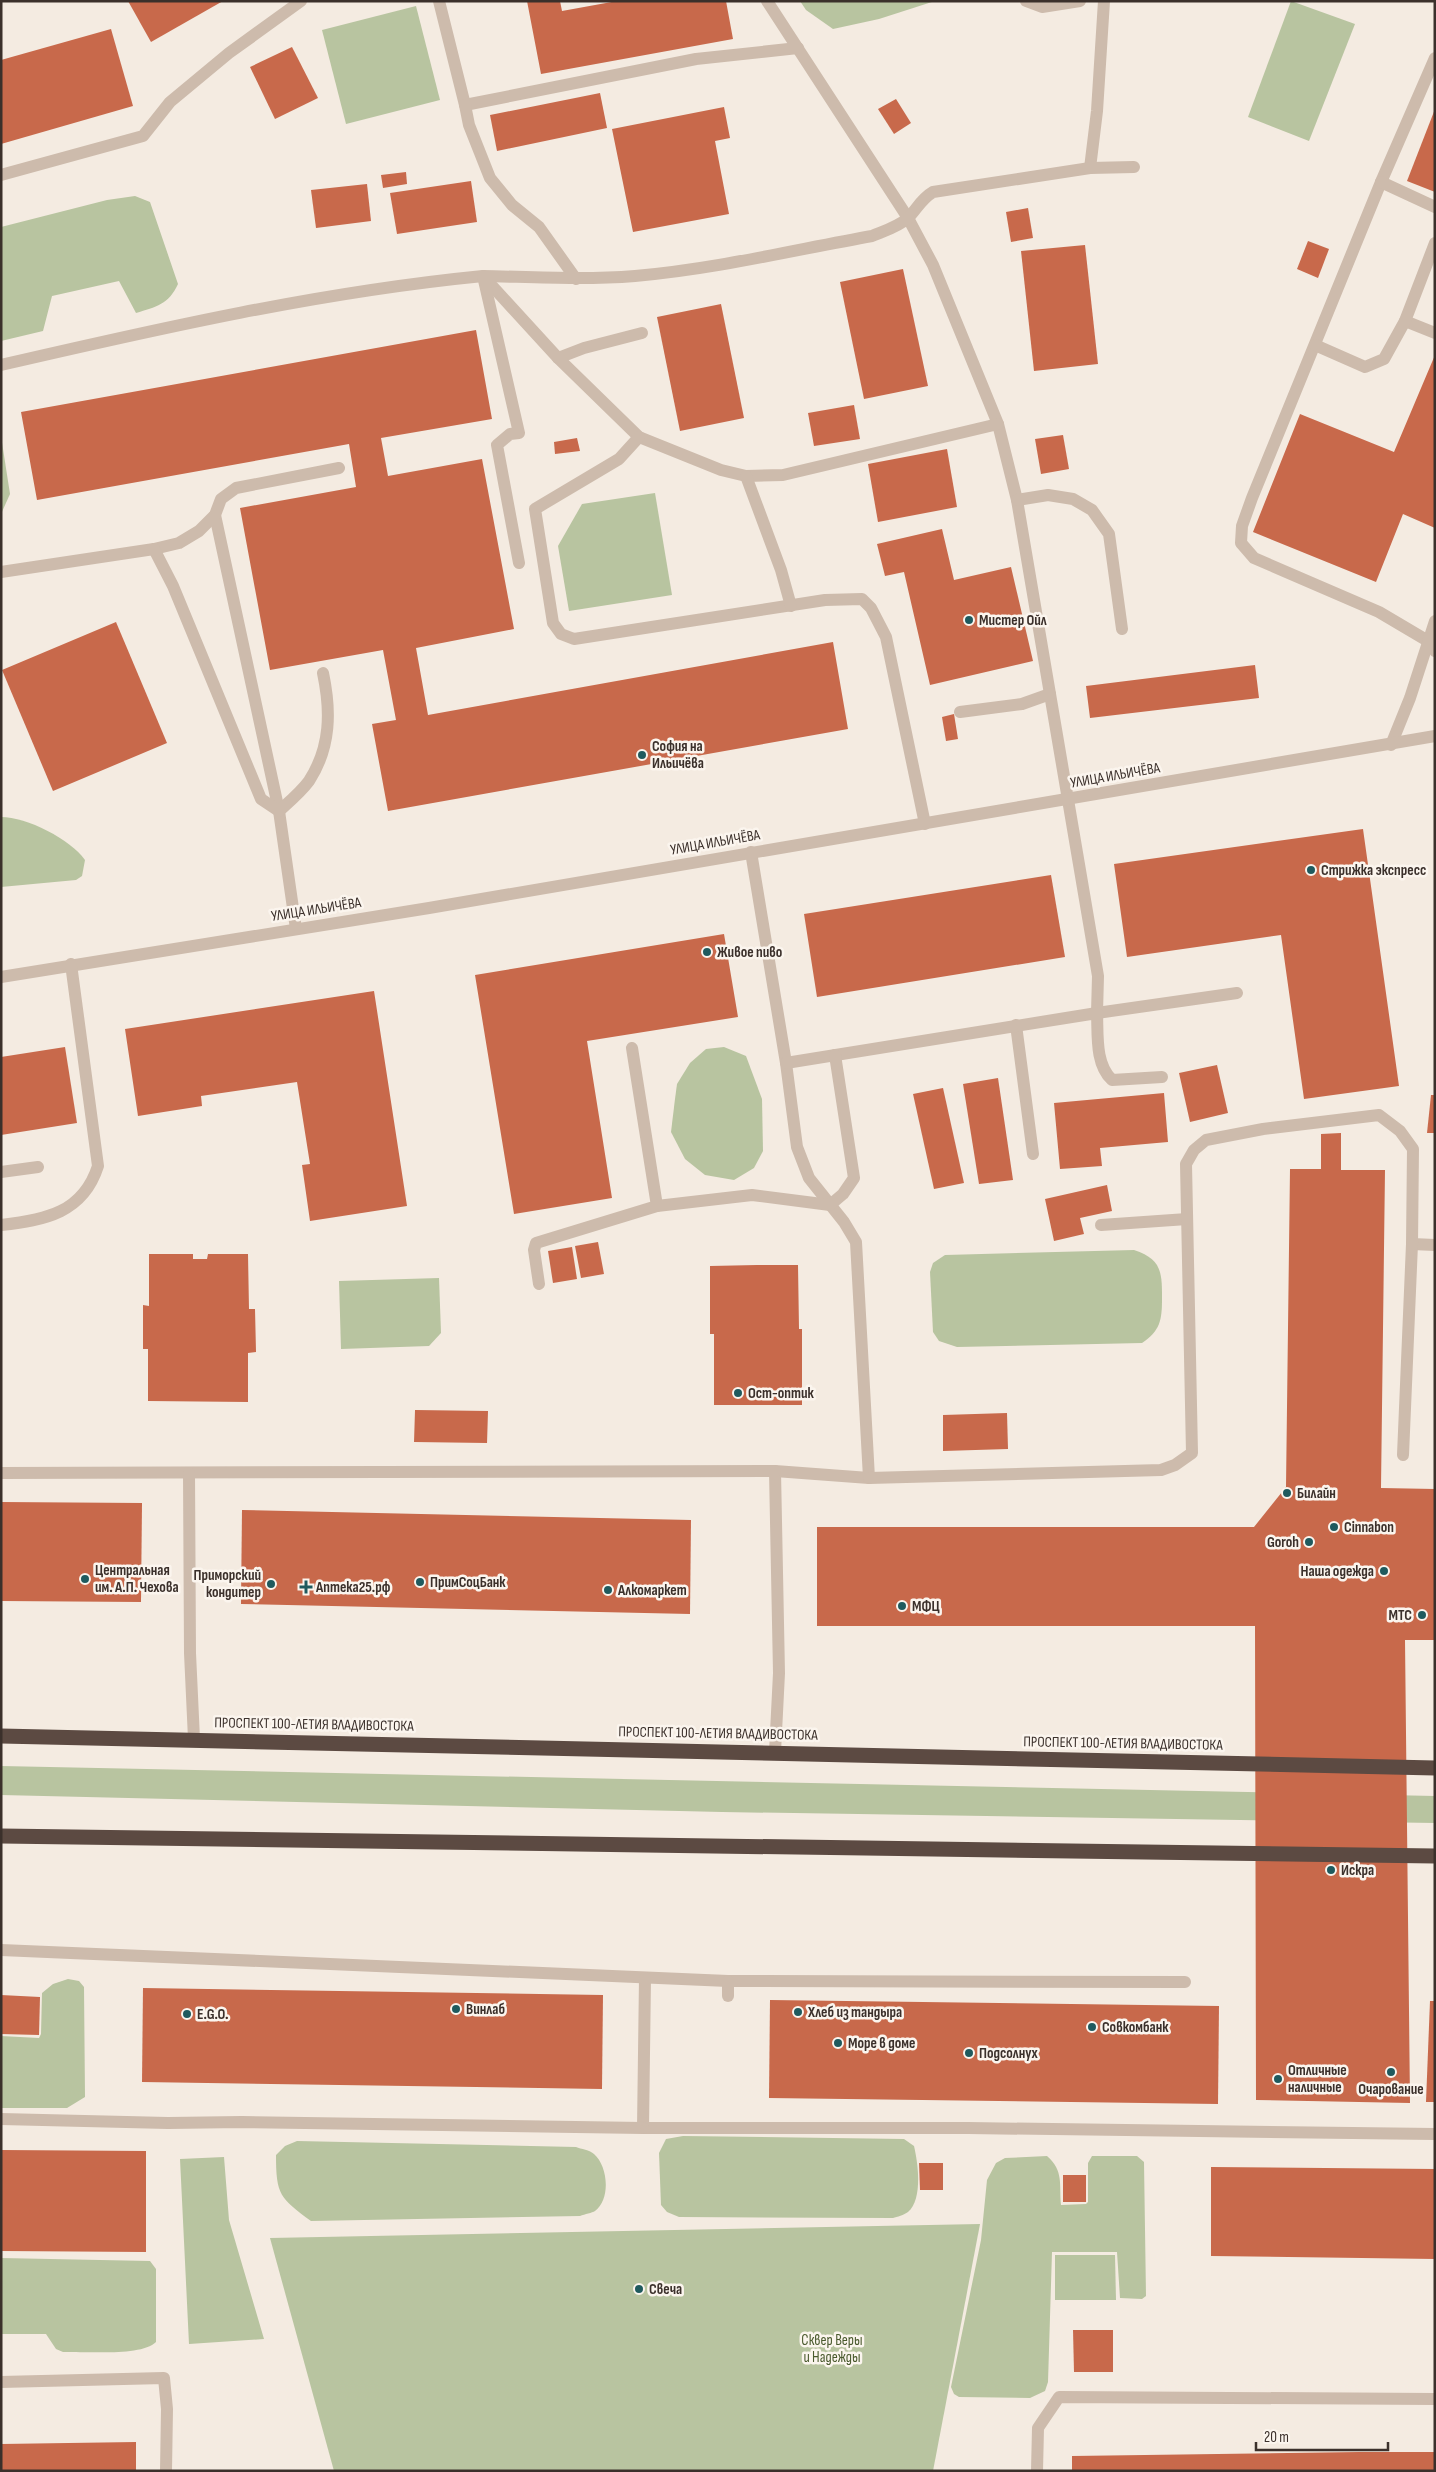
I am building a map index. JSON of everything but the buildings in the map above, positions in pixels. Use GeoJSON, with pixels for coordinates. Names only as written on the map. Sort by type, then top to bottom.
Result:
{"type":"FeatureCollection","features":[{"type":"Feature","properties":{"kind":"highway","name":"ПРОСПЕКТ 100-ЛЕТИЯ ВЛАДИВОСТОКА"},"geometry":{"type":"LineString","coordinates":[[1,1736],[1435,1768]]}},
{"type":"Feature","properties":{"kind":"highway"},"geometry":{"type":"LineString","coordinates":[[1,1836],[1435,1856]]}},
{"type":"Feature","properties":{"kind":"street"},"geometry":{"type":"LineString","coordinates":[[1,175],[142,136],[170,102],[229,53],[301,1]]}},
{"type":"Feature","properties":{"kind":"street"},"geometry":{"type":"LineString","coordinates":[[439,1],[469,125],[490,178],[512,205],[538,227],[576,279]]}},
{"type":"Feature","properties":{"kind":"street"},"geometry":{"type":"LineString","coordinates":[[767,1],[908,218],[933,265],[998,424],[1017,500],[1098,976],[1096,1013],[1101,1065],[1112,1080],[1162,1077]]}},
{"type":"Feature","properties":{"kind":"street"},"geometry":{"type":"LineString","coordinates":[[1026,1],[1042,7],[1080,1]]}},
{"type":"Feature","properties":{"kind":"street"},"geometry":{"type":"LineString","coordinates":[[1090,168],[1097,111],[1104,1]]}},
{"type":"Feature","properties":{"kind":"street"},"geometry":{"type":"LineString","coordinates":[[465,105],[696,59],[798,48]]}},
{"type":"Feature","properties":{"kind":"street"},"geometry":{"type":"LineString","coordinates":[[1431,646],[1379,612],[1264,564],[1254,558],[1241,543],[1242,526],[1252,498],[1381,182],[1435,58]]}},
{"type":"Feature","properties":{"kind":"street"},"geometry":{"type":"LineString","coordinates":[[1,364],[208,317],[410,283],[482,276],[576,279],[653,274],[756,257],[872,236],[891,229],[908,218],[924,197],[933,192],[1090,168],[1134,167]]}},
{"type":"Feature","properties":{"kind":"street"},"geometry":{"type":"LineString","coordinates":[[1381,182],[1435,207]]}},
{"type":"Feature","properties":{"kind":"street"},"geometry":{"type":"LineString","coordinates":[[1314,345],[1365,367],[1384,359],[1405,321],[1435,243]]}},
{"type":"Feature","properties":{"kind":"street"},"geometry":{"type":"LineString","coordinates":[[482,276],[558,358],[639,437],[721,470],[746,476],[783,475],[998,424]]}},
{"type":"Feature","properties":{"kind":"street"},"geometry":{"type":"LineString","coordinates":[[482,276],[519,433],[510,434],[497,446],[519,563]]}},
{"type":"Feature","properties":{"kind":"street"},"geometry":{"type":"LineString","coordinates":[[1405,321],[1435,333]]}},
{"type":"Feature","properties":{"kind":"street"},"geometry":{"type":"LineString","coordinates":[[558,358],[584,348],[642,333]]}},
{"type":"Feature","properties":{"kind":"street"},"geometry":{"type":"LineString","coordinates":[[639,437],[619,459],[535,509],[552,623],[561,634],[574,639],[791,606],[848,598],[862,598],[871,608],[886,637],[925,824]]}},
{"type":"Feature","properties":{"kind":"street"},"geometry":{"type":"LineString","coordinates":[[1,572],[154,549],[179,543],[199,531],[215,515],[221,498],[236,488],[339,468]]}},
{"type":"Feature","properties":{"kind":"street"},"geometry":{"type":"LineString","coordinates":[[746,476],[781,570],[791,606]]}},
{"type":"Feature","properties":{"kind":"street"},"geometry":{"type":"LineString","coordinates":[[1017,500],[1048,495],[1073,498],[1092,510],[1109,534],[1122,629]]}},
{"type":"Feature","properties":{"kind":"street"},"geometry":{"type":"LineString","coordinates":[[215,515],[279,811],[296,929]]}},
{"type":"Feature","properties":{"kind":"street"},"geometry":{"type":"LineString","coordinates":[[154,549],[180,602],[261,799],[279,811]]}},
{"type":"Feature","properties":{"kind":"street"},"geometry":{"type":"LineString","coordinates":[[1391,745],[1431,646],[1435,621]]}},
{"type":"Feature","properties":{"kind":"street"},"geometry":{"type":"LineString","coordinates":[[279,811],[308,782],[323,753],[328,734],[329,700],[323,673]]}},
{"type":"Feature","properties":{"kind":"street"},"geometry":{"type":"LineString","coordinates":[[960,712],[1022,704],[1050,694]]}},
{"type":"Feature","properties":{"kind":"street","name":"УЛИЦА ИЛЬИЧЁВА"},"geometry":{"type":"LineString","coordinates":[[1,977],[71,964],[449,905],[1435,736]]}},
{"type":"Feature","properties":{"kind":"street"},"geometry":{"type":"LineString","coordinates":[[751,852],[786,1063],[797,1147],[809,1178],[844,1222],[856,1242],[869,1478]]}},
{"type":"Feature","properties":{"kind":"street"},"geometry":{"type":"LineString","coordinates":[[1,1225],[52,1216],[68,1209],[80,1199],[94,1180],[98,1166],[71,964]]}},
{"type":"Feature","properties":{"kind":"street"},"geometry":{"type":"LineString","coordinates":[[786,1063],[1016,1025],[1237,993]]}},
{"type":"Feature","properties":{"kind":"street"},"geometry":{"type":"LineString","coordinates":[[1016,1025],[1033,1154]]}},
{"type":"Feature","properties":{"kind":"street"},"geometry":{"type":"LineString","coordinates":[[632,1048],[657,1206]]}},
{"type":"Feature","properties":{"kind":"street"},"geometry":{"type":"LineString","coordinates":[[539,1284],[534,1250],[536,1243],[657,1206],[752,1195],[830,1205],[843,1194],[854,1178],[835,1055]]}},
{"type":"Feature","properties":{"kind":"street"},"geometry":{"type":"LineString","coordinates":[[1,1473],[775,1471],[869,1478],[1161,1470],[1175,1465],[1192,1454],[1186,1164],[1194,1150],[1206,1140],[1263,1129],[1379,1115],[1400,1131],[1413,1149],[1412,1244],[1402,1455]]}},
{"type":"Feature","properties":{"kind":"street"},"geometry":{"type":"LineString","coordinates":[[1,1172],[38,1167]]}},
{"type":"Feature","properties":{"kind":"street"},"geometry":{"type":"LineString","coordinates":[[1101,1226],[1187,1219]]}},
{"type":"Feature","properties":{"kind":"street"},"geometry":{"type":"LineString","coordinates":[[1412,1244],[1435,1245]]}},
{"type":"Feature","properties":{"kind":"street"},"geometry":{"type":"LineString","coordinates":[[775,1471],[779,1673],[775,1752]]}},
{"type":"Feature","properties":{"kind":"street"},"geometry":{"type":"LineString","coordinates":[[189,1473],[190,1653],[194,1739]]}},
{"type":"Feature","properties":{"kind":"street"},"geometry":{"type":"LineString","coordinates":[[1,1950],[728,1981],[1185,1982]]}},
{"type":"Feature","properties":{"kind":"street"},"geometry":{"type":"LineString","coordinates":[[642,2128],[645,1978]]}},
{"type":"Feature","properties":{"kind":"street"},"geometry":{"type":"LineString","coordinates":[[728,1981],[728,1996]]}},
{"type":"Feature","properties":{"kind":"street"},"geometry":{"type":"LineString","coordinates":[[1,2119],[168,2124],[242,2122],[642,2128],[958,2128],[1435,2134]]}},
{"type":"Feature","properties":{"kind":"street"},"geometry":{"type":"LineString","coordinates":[[1,2382],[164,2378],[167,2409],[166,2471]]}},
{"type":"Feature","properties":{"kind":"street"},"geometry":{"type":"LineString","coordinates":[[1037,2471],[1038,2428],[1059,2397],[1315,2397],[1435,2400]]}},
{"type":"Feature","properties":{"kind":"green space"},"geometry":{"type":"Polygon","coordinates":[[[800,1],[935,1],[879,19],[833,29],[806,10],[800,1]]]}},
{"type":"Feature","properties":{"kind":"green space"},"geometry":{"type":"Polygon","coordinates":[[[1291,1],[1355,24],[1309,141],[1248,117],[1291,1]]]}},
{"type":"Feature","properties":{"kind":"green space"},"geometry":{"type":"Polygon","coordinates":[[[416,6],[440,100],[346,124],[322,30],[416,6]]]}},
{"type":"Feature","properties":{"kind":"green space"},"geometry":{"type":"Polygon","coordinates":[[[135,196],[150,202],[178,284],[170,296],[161,304],[136,313],[119,281],[52,296],[43,331],[1,341],[1,227],[107,200],[135,196]]]}},
{"type":"Feature","properties":{"kind":"green space"},"geometry":{"type":"Polygon","coordinates":[[[1,436],[10,494],[1,514],[1,436]]]}},
{"type":"Feature","properties":{"kind":"green space"},"geometry":{"type":"Polygon","coordinates":[[[655,493],[672,595],[569,611],[558,546],[582,504],[655,493]]]}},
{"type":"Feature","properties":{"kind":"green space"},"geometry":{"type":"Polygon","coordinates":[[[1,817],[35,825],[69,844],[85,860],[82,876],[76,880],[1,887],[1,817]]]}},
{"type":"Feature","properties":{"kind":"green space"},"geometry":{"type":"Polygon","coordinates":[[[724,1047],[746,1056],[762,1099],[763,1151],[754,1168],[734,1180],[705,1175],[685,1159],[671,1132],[677,1084],[690,1063],[706,1049],[724,1047]]]}},
{"type":"Feature","properties":{"kind":"green space"},"geometry":{"type":"Polygon","coordinates":[[[1134,1250],[1150,1258],[1155,1263],[1161,1274],[1162,1282],[1162,1306],[1159,1324],[1153,1334],[1142,1343],[957,1347],[939,1341],[933,1332],[930,1272],[933,1263],[945,1255],[1134,1250]]]}},
{"type":"Feature","properties":{"kind":"green space"},"geometry":{"type":"Polygon","coordinates":[[[439,1278],[441,1333],[429,1346],[341,1349],[339,1281],[439,1278]]]}},
{"type":"Feature","properties":{"kind":"green space"},"geometry":{"type":"Polygon","coordinates":[[[1,1766],[1435,1796],[1435,1823],[722,1812],[1,1795],[1,1766]]]}},
{"type":"Feature","properties":{"kind":"green space"},"geometry":{"type":"Polygon","coordinates":[[[68,1979],[79,1981],[84,1987],[85,2097],[67,2108],[1,2108],[1,2036],[39,2038],[41,2034],[42,1993],[53,1984],[68,1979]]]}},
{"type":"Feature","properties":{"kind":"green space"},"geometry":{"type":"Polygon","coordinates":[[[683,2136],[904,2139],[914,2146],[916,2153],[918,2190],[916,2199],[908,2212],[893,2218],[679,2217],[667,2212],[661,2205],[659,2153],[666,2139],[683,2136]]]}},
{"type":"Feature","properties":{"kind":"green space"},"geometry":{"type":"Polygon","coordinates":[[[297,2141],[576,2147],[592,2153],[599,2159],[606,2182],[604,2199],[595,2211],[580,2216],[311,2221],[286,2201],[277,2179],[276,2155],[285,2146],[297,2141]]]}},
{"type":"Feature","properties":{"kind":"green space"},"geometry":{"type":"Polygon","coordinates":[[[1047,2156],[1056,2167],[1058,2173],[1061,2205],[1086,2204],[1088,2202],[1088,2163],[1092,2156],[1137,2156],[1144,2162],[1146,2296],[1142,2299],[1120,2298],[1117,2252],[1052,2252],[1048,2382],[1045,2391],[1030,2398],[959,2397],[954,2394],[951,2387],[981,2240],[987,2180],[996,2163],[1005,2158],[1047,2156]]]}},
{"type":"Feature","properties":{"kind":"green space"},"geometry":{"type":"Polygon","coordinates":[[[224,2157],[229,2220],[264,2339],[189,2344],[180,2159],[224,2157]]]}},
{"type":"Feature","properties":{"kind":"green space","name":"Сквер Веры и Надежды"},"geometry":{"type":"Polygon","coordinates":[[[980,2224],[933,2471],[334,2471],[270,2238],[980,2224]]]}},
{"type":"Feature","properties":{"kind":"green space"},"geometry":{"type":"Polygon","coordinates":[[[1055,2255],[1115,2255],[1116,2300],[1055,2300],[1055,2255]]]}},
{"type":"Feature","properties":{"kind":"green space"},"geometry":{"type":"Polygon","coordinates":[[[1,2258],[150,2261],[156,2269],[156,2342],[149,2347],[138,2350],[63,2352],[56,2349],[46,2334],[1,2334],[1,2258]]]}},
{"type":"Feature","properties":{"kind":"place","name":"Мистер Ойл"},"geometry":{"type":"Point","coordinates":[969,620]}},
{"type":"Feature","properties":{"kind":"place","name":"София на Ильичёва"},"geometry":{"type":"Point","coordinates":[642,755]}},
{"type":"Feature","properties":{"kind":"place","name":"Стрижка экспресс"},"geometry":{"type":"Point","coordinates":[1311,870]}},
{"type":"Feature","properties":{"kind":"place","name":"Живое пиво"},"geometry":{"type":"Point","coordinates":[707,952]}},
{"type":"Feature","properties":{"kind":"place","name":"Ост-оптик"},"geometry":{"type":"Point","coordinates":[738,1393]}},
{"type":"Feature","properties":{"kind":"place","name":"Билайн"},"geometry":{"type":"Point","coordinates":[1287,1493]}},
{"type":"Feature","properties":{"kind":"place","name":"Cinnabon"},"geometry":{"type":"Point","coordinates":[1334,1527]}},
{"type":"Feature","properties":{"kind":"place","name":"Goroh"},"geometry":{"type":"Point","coordinates":[1309,1542]}},
{"type":"Feature","properties":{"kind":"place","name":"Наша одежда"},"geometry":{"type":"Point","coordinates":[1384,1571]}},
{"type":"Feature","properties":{"kind":"place","name":"Центральная им. А.П. Чехова"},"geometry":{"type":"Point","coordinates":[85,1579]}},
{"type":"Feature","properties":{"kind":"place","name":"ПримСоцБанк"},"geometry":{"type":"Point","coordinates":[420,1582]}},
{"type":"Feature","properties":{"kind":"place","name":"Приморский кондитер"},"geometry":{"type":"Point","coordinates":[271,1584]}},
{"type":"Feature","properties":{"kind":"place","name":"Аптека25.рф"},"geometry":{"type":"Point","coordinates":[306,1587]}},
{"type":"Feature","properties":{"kind":"place","name":"Алкомаркет"},"geometry":{"type":"Point","coordinates":[608,1590]}},
{"type":"Feature","properties":{"kind":"place","name":"МФЦ"},"geometry":{"type":"Point","coordinates":[902,1606]}},
{"type":"Feature","properties":{"kind":"place","name":"МТС"},"geometry":{"type":"Point","coordinates":[1422,1615]}},
{"type":"Feature","properties":{"kind":"place","name":"Искра"},"geometry":{"type":"Point","coordinates":[1331,1870]}},
{"type":"Feature","properties":{"kind":"place","name":"Винлаб"},"geometry":{"type":"Point","coordinates":[456,2009]}},
{"type":"Feature","properties":{"kind":"place","name":"Хлеб из тандыра"},"geometry":{"type":"Point","coordinates":[798,2012]}},
{"type":"Feature","properties":{"kind":"place","name":"E.G.O."},"geometry":{"type":"Point","coordinates":[187,2014]}},
{"type":"Feature","properties":{"kind":"place","name":"Совкомбанк"},"geometry":{"type":"Point","coordinates":[1092,2027]}},
{"type":"Feature","properties":{"kind":"place","name":"Море в доме"},"geometry":{"type":"Point","coordinates":[838,2043]}},
{"type":"Feature","properties":{"kind":"place","name":"Подсолнух"},"geometry":{"type":"Point","coordinates":[969,2053]}},
{"type":"Feature","properties":{"kind":"place","name":"Очарование"},"geometry":{"type":"Point","coordinates":[1391,2072]}},
{"type":"Feature","properties":{"kind":"place","name":"Отличные наличные"},"geometry":{"type":"Point","coordinates":[1278,2079]}},
{"type":"Feature","properties":{"kind":"place","name":"Свеча"},"geometry":{"type":"Point","coordinates":[639,2289]}}]}
